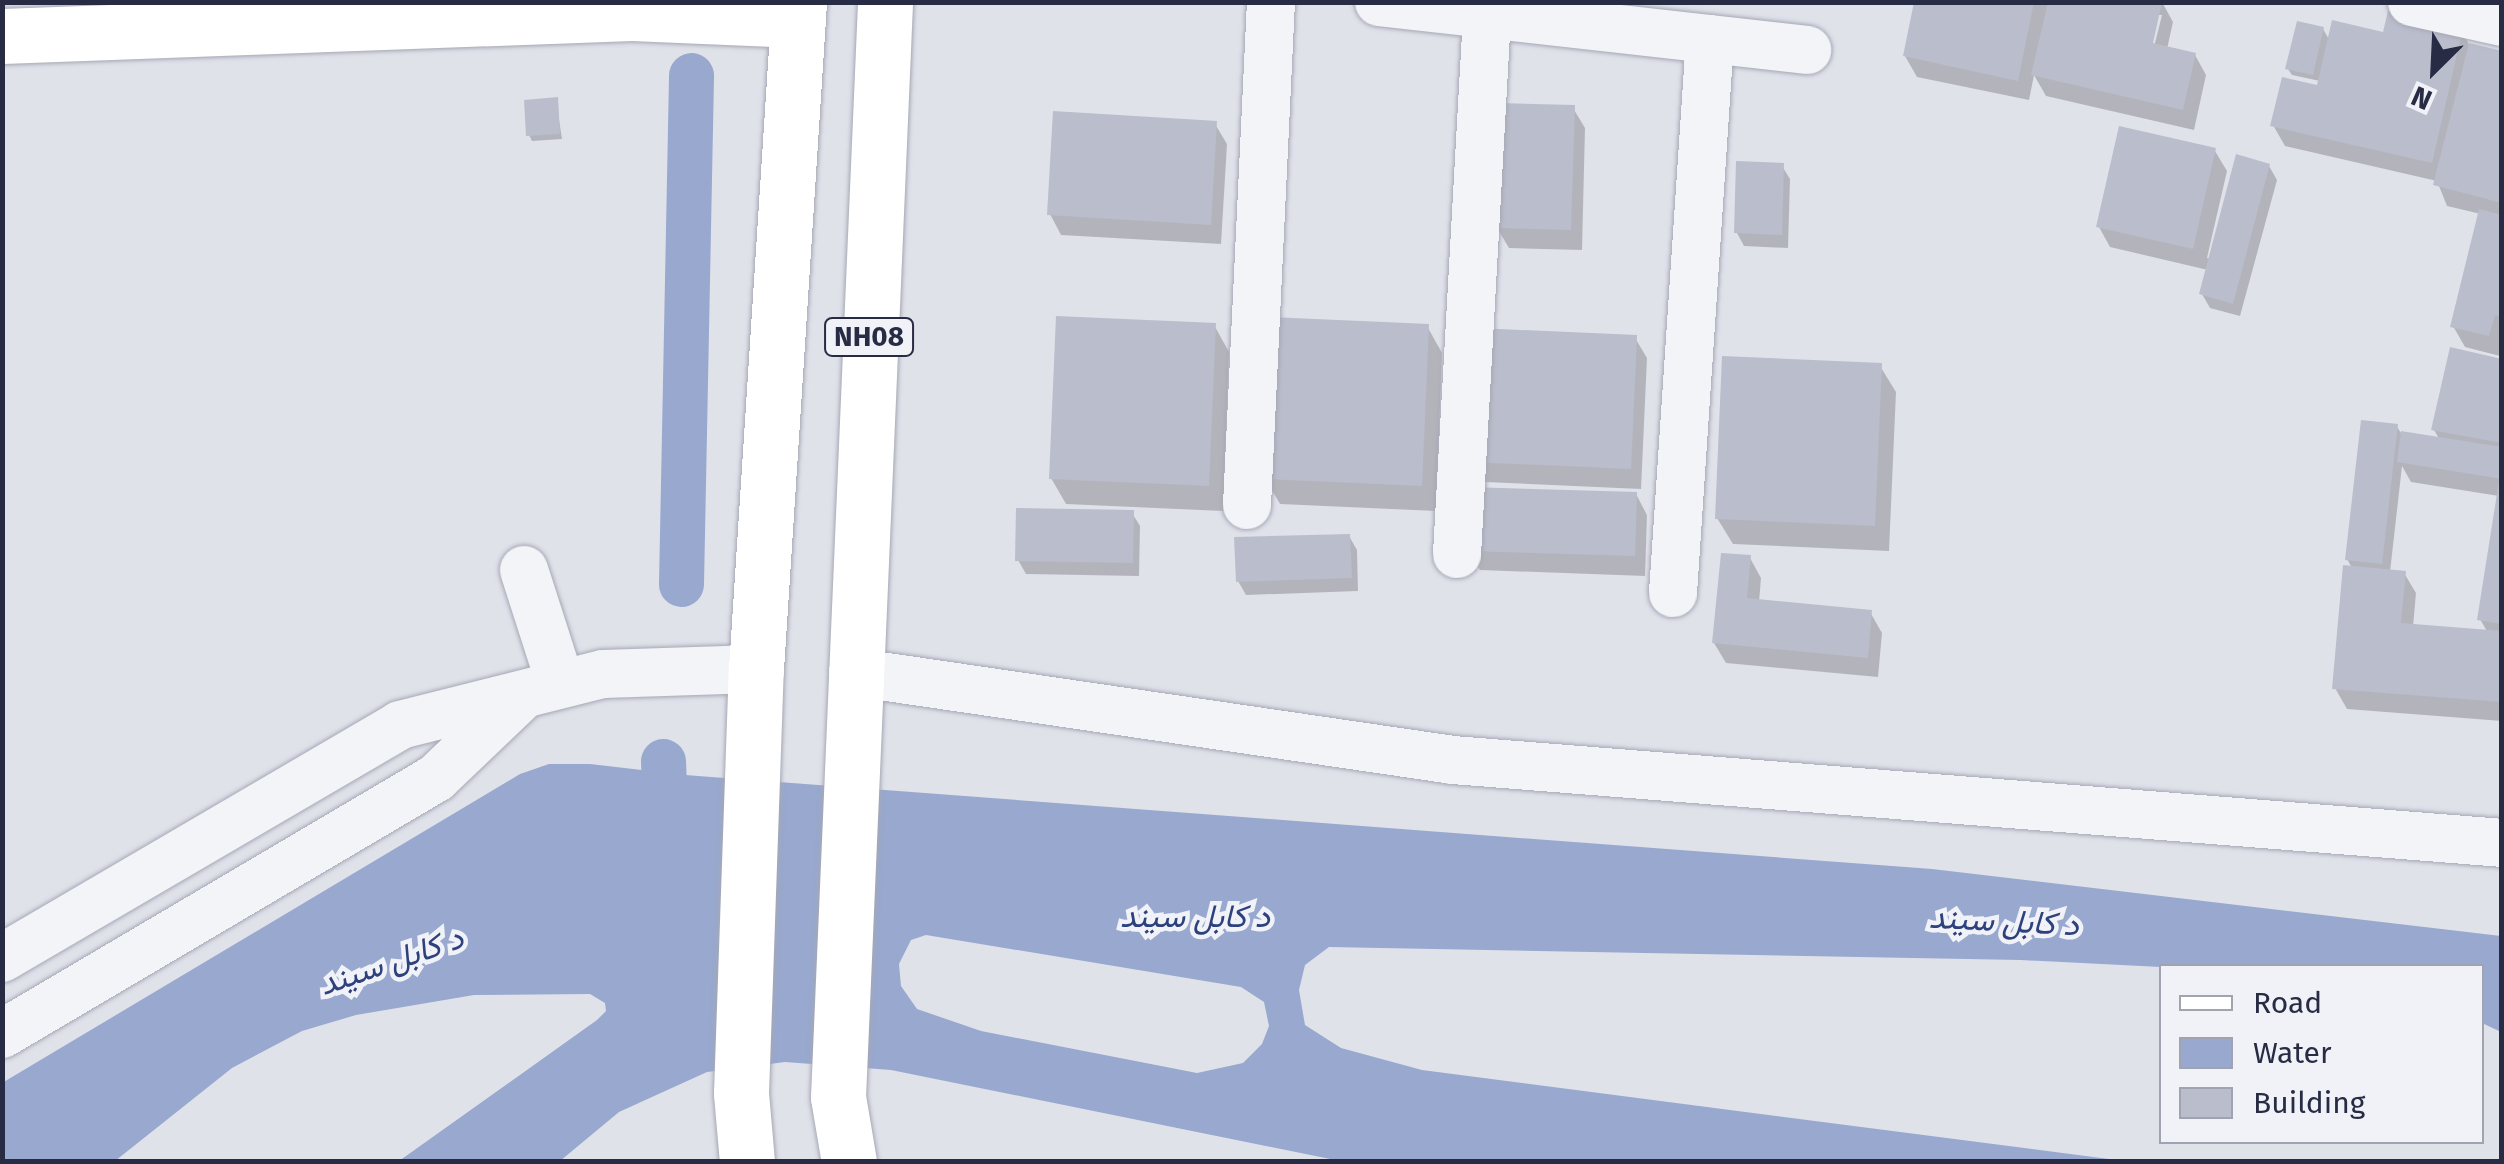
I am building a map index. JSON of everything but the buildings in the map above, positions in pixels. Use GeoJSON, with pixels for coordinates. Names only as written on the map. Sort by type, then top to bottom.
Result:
{"type":"FeatureCollection","features":[{"type":"Feature","properties":{"kind":"main road","name":"NH08"},"geometry":{"type":"LineString","coordinates":[[849,1162],[838,1097],[853,672],[885,2]]}},
{"type":"Feature","properties":{"kind":"main road"},"geometry":{"type":"LineString","coordinates":[[2,36],[632,13],[798,11],[756,669],[741,1093],[747,1162]]}},
{"type":"Feature","properties":{"kind":"street"},"geometry":{"type":"LineString","coordinates":[[1247,505],[1271,2]]}},
{"type":"Feature","properties":{"kind":"street"},"geometry":{"type":"LineString","coordinates":[[1378,2],[1806,50]]}},
{"type":"Feature","properties":{"kind":"street"},"geometry":{"type":"LineString","coordinates":[[2412,2],[2502,22]]}},
{"type":"Feature","properties":{"kind":"street"},"geometry":{"type":"LineString","coordinates":[[1457,554],[1487,14]]}},
{"type":"Feature","properties":{"kind":"street"},"geometry":{"type":"LineString","coordinates":[[1673,593],[1710,39]]}},
{"type":"Feature","properties":{"kind":"street"},"geometry":{"type":"LineString","coordinates":[[524,570],[542,688]]}},
{"type":"Feature","properties":{"kind":"street"},"geometry":{"type":"LineString","coordinates":[[2,958],[400,724],[542,688],[636,672],[756,669]]}},
{"type":"Feature","properties":{"kind":"street"},"geometry":{"type":"LineString","coordinates":[[853,672],[1453,760],[2502,843]]}},
{"type":"Feature","properties":{"kind":"street"},"geometry":{"type":"LineString","coordinates":[[2,1034],[436,778],[542,688]]}},
{"type":"Feature","properties":{"kind":"water","name":"د کابل سيند"},"geometry":{"type":"Polygon","coordinates":[[[549,764],[590,764],[685,775],[1932,869],[2501,936],[2501,1032],[2484,1024],[2484,964],[2159,967],[2021,960],[1329,947],[1305,965],[1299,990],[1305,1025],[1341,1048],[1422,1070],[2124,1161],[1340,1161],[891,1070],[785,1062],[707,1072],[619,1112],[560,1161],[399,1161],[597,1020],[606,1011],[605,1003],[590,994],[474,995],[356,1015],[302,1031],[232,1068],[115,1161],[3,1161],[2,1083],[520,774],[549,764]],[[926,935],[911,940],[899,964],[901,986],[917,1009],[981,1031],[1197,1073],[1243,1063],[1262,1044],[1269,1026],[1264,1002],[1241,987],[926,935]]]}},
{"type":"Feature","properties":{"kind":"waterway"},"geometry":{"type":"LineString","coordinates":[[681,584],[691,75]]}},
{"type":"Feature","properties":{"kind":"waterway"},"geometry":{"type":"LineString","coordinates":[[663,761],[666,835]]}}]}
